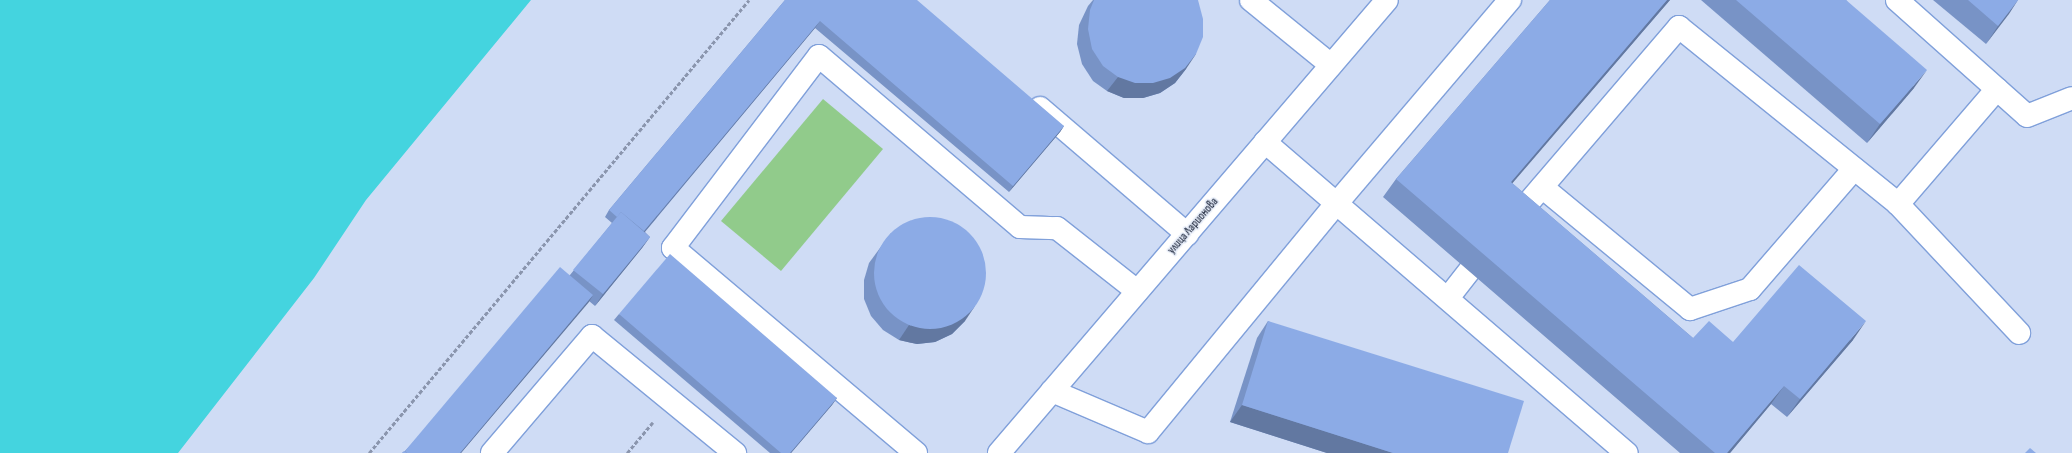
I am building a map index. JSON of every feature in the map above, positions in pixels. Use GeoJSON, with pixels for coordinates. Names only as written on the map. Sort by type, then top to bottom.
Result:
{"type":"FeatureCollection","features":[{"type":"Feature","properties":{"kind":"street"},"geometry":{"type":"LineString","coordinates":[[1251,0],[1331,65]]}},
{"type":"Feature","properties":{"kind":"street","name":"улица Ларионова"},"geometry":{"type":"LineString","coordinates":[[999,453],[1387,0]]}},
{"type":"Feature","properties":{"kind":"street"},"geometry":{"type":"LineString","coordinates":[[1052,391],[1148,432],[1337,203],[1510,0]]}},
{"type":"Feature","properties":{"kind":"street"},"geometry":{"type":"LineString","coordinates":[[1898,0],[2027,116],[2072,98]]}},
{"type":"Feature","properties":{"kind":"street"},"geometry":{"type":"LineString","coordinates":[[1517,216],[1679,27],[1898,204],[2019,332]]}},
{"type":"Feature","properties":{"kind":"street"},"geometry":{"type":"LineString","coordinates":[[916,453],[673,248],[819,56],[1020,227],[1056,228],[1137,292]]}},
{"type":"Feature","properties":{"kind":"street"},"geometry":{"type":"LineString","coordinates":[[1898,204],[1997,89]]}},
{"type":"Feature","properties":{"kind":"street"},"geometry":{"type":"LineString","coordinates":[[1023,94],[1187,234]]}},
{"type":"Feature","properties":{"kind":"street"},"geometry":{"type":"LineString","coordinates":[[1265,142],[1627,453]]}},
{"type":"Feature","properties":{"kind":"street"},"geometry":{"type":"LineString","coordinates":[[1542,187],[1690,309],[1750,289],[1854,169]]}},
{"type":"Feature","properties":{"kind":"street"},"geometry":{"type":"LineString","coordinates":[[1448,298],[1469,271]]}},
{"type":"Feature","properties":{"kind":"street"},"geometry":{"type":"LineString","coordinates":[[492,453],[592,336],[735,453]]}},
{"type":"Feature","properties":{"kind":"path"},"geometry":{"type":"LineString","coordinates":[[369,453],[749,0]]}},
{"type":"Feature","properties":{"kind":"path"},"geometry":{"type":"LineString","coordinates":[[627,453],[671,400]]}},
{"type":"Feature","properties":{"kind":"shaded area"},"geometry":{"type":"Polygon","coordinates":[[[0,0],[531,0],[366,200],[314,278],[178,453],[0,453],[0,0]]]}},
{"type":"Feature","properties":{"kind":"shaded area"},"geometry":{"type":"Polygon","coordinates":[[[823,99],[883,149],[781,271],[721,221],[823,99]]]}},
{"type":"Feature","properties":{"kind":"building"},"geometry":{"type":"Polygon","coordinates":[[[785,0],[917,0],[1064,126],[1013,186],[820,21],[644,231],[621,212],[617,217],[609,210],[785,0]]]}},
{"type":"Feature","properties":{"kind":"building"},"geometry":{"type":"Polygon","coordinates":[[[1094,0],[1198,0],[1203,19],[1203,37],[1196,54],[1185,68],[1170,78],[1153,83],[1135,83],[1118,77],[1103,66],[1092,49],[1088,29],[1090,10],[1094,0]]]}},
{"type":"Feature","properties":{"kind":"building"},"geometry":{"type":"Polygon","coordinates":[[[1550,0],[1667,0],[1511,182],[1693,338],[1709,321],[1733,342],[1799,265],[1866,321],[1800,399],[1784,386],[1727,453],[1715,453],[1396,179],[1550,0]]]}},
{"type":"Feature","properties":{"kind":"building"},"geometry":{"type":"Polygon","coordinates":[[[1736,0],[1846,0],[1927,70],[1880,124],[1736,0]]]}},
{"type":"Feature","properties":{"kind":"building"},"geometry":{"type":"Polygon","coordinates":[[[1968,0],[2018,0],[1998,26],[1968,0]]]}},
{"type":"Feature","properties":{"kind":"building"},"geometry":{"type":"Polygon","coordinates":[[[621,212],[650,237],[603,294],[573,270],[621,212]]]}},
{"type":"Feature","properties":{"kind":"building"},"geometry":{"type":"Polygon","coordinates":[[[930,217],[951,222],[961,227],[969,234],[976,242],[981,252],[986,273],[981,294],[976,304],[969,312],[961,319],[951,324],[930,329],[909,324],[899,319],[891,312],[884,304],[879,294],[874,273],[879,252],[884,242],[891,234],[899,227],[909,222],[930,217]]]}},
{"type":"Feature","properties":{"kind":"building"},"geometry":{"type":"Polygon","coordinates":[[[670,254],[837,398],[790,453],[781,453],[619,314],[670,254]]]}},
{"type":"Feature","properties":{"kind":"building"},"geometry":{"type":"Polygon","coordinates":[[[560,267],[593,295],[460,453],[407,453],[405,451],[560,267]]]}},
{"type":"Feature","properties":{"kind":"building"},"geometry":{"type":"Polygon","coordinates":[[[1268,321],[1524,401],[1508,453],[1393,453],[1242,405],[1268,321]]]}},
{"type":"Feature","properties":{"kind":"building"},"geometry":{"type":"Polygon","coordinates":[[[2030,448],[2036,453],[2025,453],[2030,448]]]}}]}
